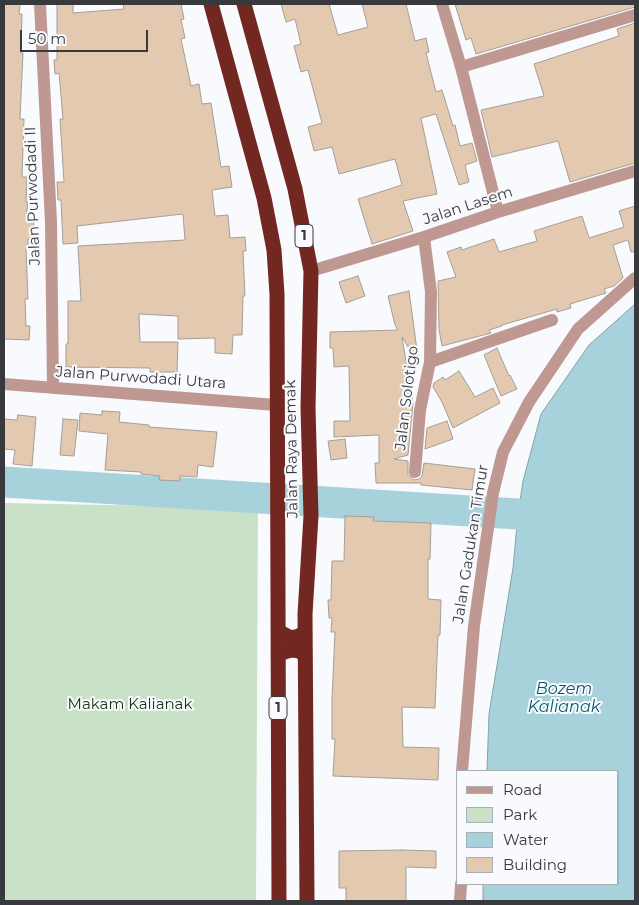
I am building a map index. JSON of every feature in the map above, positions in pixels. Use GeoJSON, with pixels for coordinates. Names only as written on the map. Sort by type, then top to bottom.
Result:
{"type":"FeatureCollection","features":[{"type":"Feature","properties":{"kind":"highway","name":"Jalan Raya Demak"},"geometry":{"type":"LineString","coordinates":[[210,4],[264,198],[274,250],[277,294],[279,901]]}},
{"type":"Feature","properties":{"kind":"highway","name":"Jalan Raya Demak"},"geometry":{"type":"LineString","coordinates":[[244,4],[295,189],[310,270],[308,408],[311,516],[306,632],[307,901]]}},
{"type":"Feature","properties":{"kind":"highway"},"geometry":{"type":"LineString","coordinates":[[278,631],[291,638],[306,632]]}},
{"type":"Feature","properties":{"kind":"highway"},"geometry":{"type":"LineString","coordinates":[[278,656],[292,650],[300,651],[306,656]]}},
{"type":"Feature","properties":{"kind":"street","name":"Jalan Purwodadi II"},"geometry":{"type":"LineString","coordinates":[[40,4],[51,222],[52,388]]}},
{"type":"Feature","properties":{"kind":"street"},"geometry":{"type":"LineString","coordinates":[[442,4],[461,67],[498,212]]}},
{"type":"Feature","properties":{"kind":"street"},"geometry":{"type":"LineString","coordinates":[[461,67],[635,15]]}},
{"type":"Feature","properties":{"kind":"street","name":"Jalan Lasem"},"geometry":{"type":"LineString","coordinates":[[310,270],[424,237],[498,212],[635,171]]}},
{"type":"Feature","properties":{"kind":"street","name":"Jalan Solotigo"},"geometry":{"type":"LineString","coordinates":[[415,472],[420,410],[430,362],[431,292],[424,237]]}},
{"type":"Feature","properties":{"kind":"street","name":"Jalan Gadukan Timur"},"geometry":{"type":"LineString","coordinates":[[462,770],[474,626],[492,493],[503,452],[528,402],[578,329],[635,278]]}},
{"type":"Feature","properties":{"kind":"street"},"geometry":{"type":"LineString","coordinates":[[430,362],[552,320]]}},
{"type":"Feature","properties":{"kind":"street","name":"Jalan Purwodadi Utara"},"geometry":{"type":"LineString","coordinates":[[4,384],[276,405]]}},
{"type":"Feature","properties":{"kind":"street"},"geometry":{"type":"LineString","coordinates":[[460,901],[461,885]]}},
{"type":"Feature","properties":{"kind":"green space","name":"Makam Kalianak"},"geometry":{"type":"Polygon","coordinates":[[[4,503],[258,508],[256,901],[4,901],[4,503]]]}},
{"type":"Feature","properties":{"kind":"water","name":"Bozem Kalianak"},"geometry":{"type":"Polygon","coordinates":[[[635,304],[635,901],[483,901],[483,885],[619,885],[619,770],[487,770],[489,714],[513,568],[523,481],[541,414],[589,345],[635,304]]]}},
{"type":"Feature","properties":{"kind":"building"},"geometry":{"type":"Polygon","coordinates":[[[4,4],[20,4],[19,14],[22,14],[21,53],[23,53],[20,119],[24,119],[22,177],[27,177],[26,202],[28,202],[26,218],[34,218],[33,239],[28,239],[28,247],[26,248],[28,299],[25,299],[26,326],[30,326],[29,340],[4,339],[4,4]]]}},
{"type":"Feature","properties":{"kind":"building"},"geometry":{"type":"Polygon","coordinates":[[[57,4],[73,4],[73,13],[124,9],[123,4],[181,4],[184,19],[181,20],[185,38],[181,39],[191,86],[199,84],[202,104],[211,103],[221,167],[229,166],[232,187],[212,190],[215,216],[228,215],[230,238],[245,237],[246,251],[243,251],[245,296],[243,296],[242,335],[233,335],[232,354],[215,353],[215,338],[178,339],[178,316],[139,314],[140,342],[178,342],[177,372],[150,372],[150,368],[66,367],[68,301],[81,301],[78,246],[185,240],[183,214],[77,226],[78,243],[63,244],[61,200],[58,200],[57,182],[64,182],[60,119],[63,119],[59,73],[55,74],[54,60],[57,60],[57,4]]]}},
{"type":"Feature","properties":{"kind":"building"},"geometry":{"type":"Polygon","coordinates":[[[281,4],[329,4],[338,35],[368,27],[362,4],[406,4],[415,41],[426,38],[429,52],[426,53],[436,92],[442,90],[453,126],[455,125],[460,146],[472,143],[477,161],[465,165],[469,182],[459,185],[436,114],[421,118],[437,194],[403,201],[413,231],[372,244],[358,199],[402,185],[395,159],[339,174],[332,147],[314,151],[308,127],[322,123],[308,70],[301,72],[294,46],[301,44],[295,19],[286,22],[281,4]]]}},
{"type":"Feature","properties":{"kind":"building"},"geometry":{"type":"Polygon","coordinates":[[[455,4],[635,4],[635,7],[476,54],[471,38],[466,40],[455,4]]]}},
{"type":"Feature","properties":{"kind":"building"},"geometry":{"type":"Polygon","coordinates":[[[635,23],[635,163],[570,182],[558,141],[492,157],[481,110],[544,96],[534,64],[619,36],[617,29],[635,23]]]}},
{"type":"Feature","properties":{"kind":"building"},"geometry":{"type":"Polygon","coordinates":[[[635,206],[635,252],[631,252],[628,240],[613,245],[623,278],[614,286],[604,289],[606,293],[570,304],[571,308],[557,312],[557,309],[502,325],[489,330],[491,333],[442,346],[439,330],[438,281],[456,277],[447,252],[461,247],[462,250],[494,239],[499,252],[537,241],[534,231],[582,216],[589,238],[624,227],[619,211],[635,206]]]}},
{"type":"Feature","properties":{"kind":"building"},"geometry":{"type":"Polygon","coordinates":[[[358,276],[365,296],[346,303],[339,282],[358,276]]]}},
{"type":"Feature","properties":{"kind":"building"},"geometry":{"type":"Polygon","coordinates":[[[409,291],[419,365],[402,337],[413,404],[408,455],[394,459],[408,461],[408,475],[414,480],[422,476],[424,463],[475,469],[472,490],[421,485],[421,483],[376,483],[375,463],[379,463],[379,435],[334,437],[334,421],[350,421],[349,366],[334,367],[333,348],[330,348],[330,332],[398,330],[388,296],[409,291]]]}},
{"type":"Feature","properties":{"kind":"building"},"geometry":{"type":"Polygon","coordinates":[[[497,348],[517,389],[501,396],[484,355],[497,348]]]}},
{"type":"Feature","properties":{"kind":"building"},"geometry":{"type":"Polygon","coordinates":[[[459,371],[475,397],[493,388],[500,403],[453,428],[442,402],[433,387],[434,383],[443,377],[445,380],[459,371]]]}},
{"type":"Feature","properties":{"kind":"building"},"geometry":{"type":"Polygon","coordinates":[[[102,411],[120,412],[119,422],[149,425],[149,427],[217,432],[213,467],[198,465],[197,477],[180,476],[180,481],[159,480],[160,476],[141,474],[141,472],[105,470],[108,434],[79,431],[80,413],[102,415],[102,411]]]}},
{"type":"Feature","properties":{"kind":"building"},"geometry":{"type":"Polygon","coordinates":[[[18,415],[36,417],[32,466],[13,464],[15,450],[4,449],[4,419],[17,420],[18,415]]]}},
{"type":"Feature","properties":{"kind":"building"},"geometry":{"type":"Polygon","coordinates":[[[63,419],[78,420],[74,456],[60,455],[63,419]]]}},
{"type":"Feature","properties":{"kind":"building"},"geometry":{"type":"Polygon","coordinates":[[[447,421],[453,439],[425,449],[427,428],[447,421]]]}},
{"type":"Feature","properties":{"kind":"building"},"geometry":{"type":"Polygon","coordinates":[[[345,439],[347,458],[331,460],[328,441],[345,439]]]}},
{"type":"Feature","properties":{"kind":"building"},"geometry":{"type":"Polygon","coordinates":[[[345,516],[374,517],[373,521],[431,523],[430,559],[428,559],[428,599],[441,600],[435,708],[402,707],[403,747],[439,748],[438,780],[333,776],[335,739],[332,739],[332,699],[335,632],[331,632],[332,618],[329,618],[328,600],[331,600],[332,561],[344,561],[345,516]]]}},
{"type":"Feature","properties":{"kind":"building"},"geometry":{"type":"Polygon","coordinates":[[[339,851],[436,851],[436,868],[406,867],[406,901],[346,901],[346,888],[339,888],[339,851]]]}},
{"type":"Feature","properties":{"kind":"waterway"},"geometry":{"type":"LineString","coordinates":[[4,482],[518,514]]}}]}
